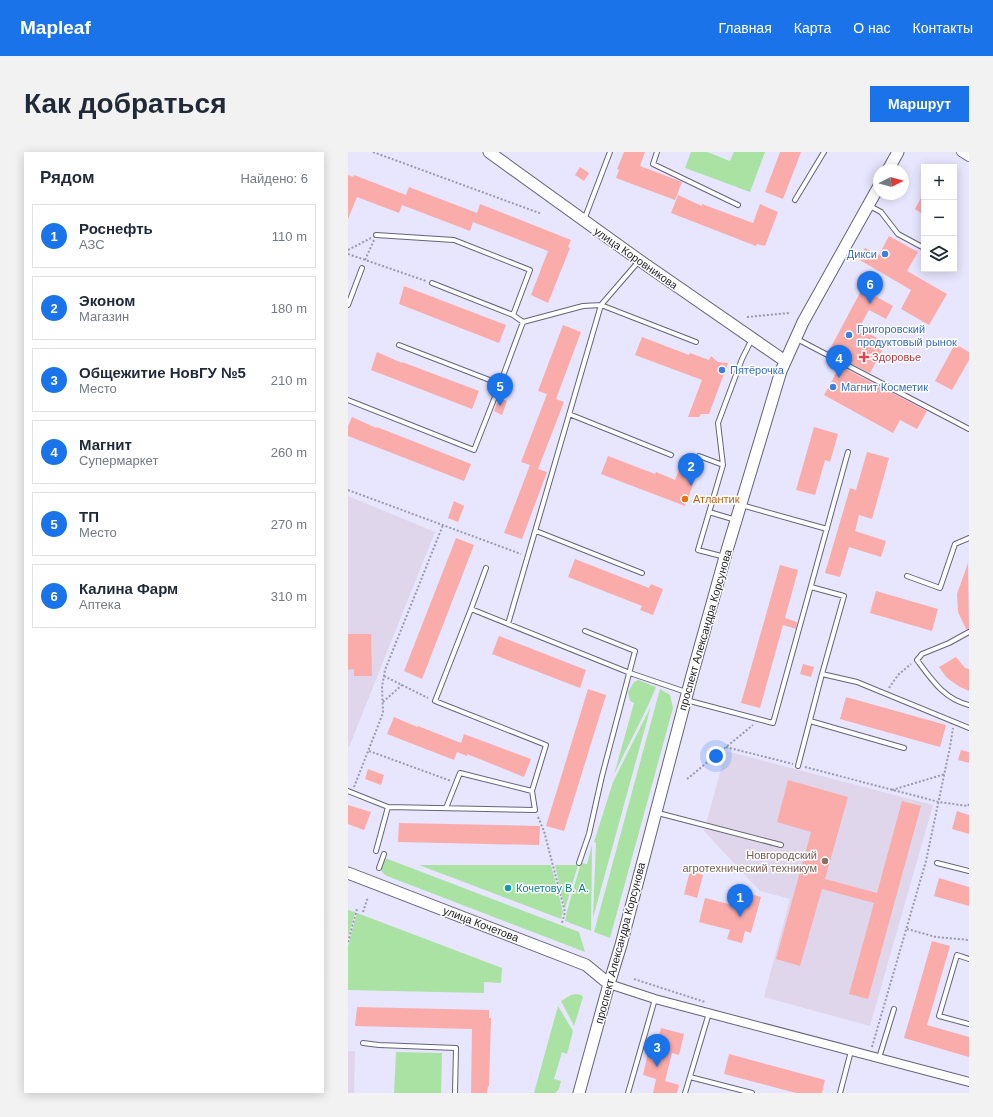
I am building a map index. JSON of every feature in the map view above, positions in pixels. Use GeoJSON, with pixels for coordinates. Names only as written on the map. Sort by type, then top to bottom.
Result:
{"type":"FeatureCollection","features":[{"type":"Feature","properties":{"kind":"street","name":"улица Коровникова"},"geometry":{"type":"LineString","coordinates":[[490,152],[639,260],[785,361]]}},
{"type":"Feature","properties":{"kind":"street"},"geometry":{"type":"LineString","coordinates":[[891,164],[898,152]]}},
{"type":"Feature","properties":{"kind":"street"},"geometry":{"type":"LineString","coordinates":[[961,152],[969,157]]}},
{"type":"Feature","properties":{"kind":"street","name":"проспект Александра Корсунова"},"geometry":{"type":"LineString","coordinates":[[579,1093],[621,945],[725,557],[785,361],[795,338],[873,196]]}},
{"type":"Feature","properties":{"kind":"street","name":"улица Кочетова"},"geometry":{"type":"LineString","coordinates":[[348,873],[586,965],[609,984]]}},
{"type":"Feature","properties":{"kind":"street"},"geometry":{"type":"LineString","coordinates":[[609,984],[655,999],[969,1082]]}},
{"type":"Feature","properties":{"kind":"lane"},"geometry":{"type":"LineString","coordinates":[[584,220],[610,152]]}},
{"type":"Feature","properties":{"kind":"lane"},"geometry":{"type":"LineString","coordinates":[[657,152],[653,164],[738,205]]}},
{"type":"Feature","properties":{"kind":"lane"},"geometry":{"type":"LineString","coordinates":[[795,200],[824,152]]}},
{"type":"Feature","properties":{"kind":"lane"},"geometry":{"type":"LineString","coordinates":[[868,205],[881,212],[898,234],[921,246]]}},
{"type":"Feature","properties":{"kind":"lane"},"geometry":{"type":"LineString","coordinates":[[376,236],[454,240],[530,270],[513,315]]}},
{"type":"Feature","properties":{"kind":"lane"},"geometry":{"type":"LineString","coordinates":[[508,624],[601,305],[639,260]]}},
{"type":"Feature","properties":{"kind":"lane"},"geometry":{"type":"LineString","coordinates":[[348,305],[362,268]]}},
{"type":"Feature","properties":{"kind":"lane"},"geometry":{"type":"LineString","coordinates":[[432,283],[513,315],[523,322],[583,306],[601,305],[696,342]]}},
{"type":"Feature","properties":{"kind":"lane"},"geometry":{"type":"LineString","coordinates":[[348,400],[474,450],[523,322]]}},
{"type":"Feature","properties":{"kind":"lane"},"geometry":{"type":"LineString","coordinates":[[725,557],[698,550],[723,466],[718,423],[742,359],[752,338]]}},
{"type":"Feature","properties":{"kind":"lane"},"geometry":{"type":"LineString","coordinates":[[795,338],[969,429]]}},
{"type":"Feature","properties":{"kind":"lane"},"geometry":{"type":"LineString","coordinates":[[399,345],[500,384]]}},
{"type":"Feature","properties":{"kind":"lane"},"geometry":{"type":"LineString","coordinates":[[569,414],[671,455]]}},
{"type":"Feature","properties":{"kind":"lane"},"geometry":{"type":"LineString","coordinates":[[471,609],[687,696],[773,723],[848,452]]}},
{"type":"Feature","properties":{"kind":"lane"},"geometry":{"type":"LineString","coordinates":[[700,456],[723,466]]}},
{"type":"Feature","properties":{"kind":"lane"},"geometry":{"type":"LineString","coordinates":[[741,505],[827,529]]}},
{"type":"Feature","properties":{"kind":"lane"},"geometry":{"type":"LineString","coordinates":[[709,512],[736,520]]}},
{"type":"Feature","properties":{"kind":"lane"},"geometry":{"type":"LineString","coordinates":[[536,531],[642,573]]}},
{"type":"Feature","properties":{"kind":"lane"},"geometry":{"type":"LineString","coordinates":[[907,576],[940,588],[955,544],[969,538]]}},
{"type":"Feature","properties":{"kind":"lane"},"geometry":{"type":"LineString","coordinates":[[350,792],[388,807],[535,810],[532,791],[546,745],[435,701],[486,568]]}},
{"type":"Feature","properties":{"kind":"lane"},"geometry":{"type":"LineString","coordinates":[[798,766],[844,596],[811,587]]}},
{"type":"Feature","properties":{"kind":"lane"},"geometry":{"type":"LineString","coordinates":[[580,863],[589,834],[602,776],[635,651],[585,631]]}},
{"type":"Feature","properties":{"kind":"lane"},"geometry":{"type":"LineString","coordinates":[[969,632],[949,643],[922,654],[917,660],[937,687],[959,703],[969,705]]}},
{"type":"Feature","properties":{"kind":"lane"},"geometry":{"type":"LineString","coordinates":[[822,674],[857,682],[969,728]]}},
{"type":"Feature","properties":{"kind":"lane"},"geometry":{"type":"LineString","coordinates":[[810,721],[904,748]]}},
{"type":"Feature","properties":{"kind":"lane"},"geometry":{"type":"LineString","coordinates":[[446,808],[460,773],[532,791]]}},
{"type":"Feature","properties":{"kind":"lane"},"geometry":{"type":"LineString","coordinates":[[376,851],[388,807]]}},
{"type":"Feature","properties":{"kind":"lane"},"geometry":{"type":"LineString","coordinates":[[656,812],[781,846]]}},
{"type":"Feature","properties":{"kind":"lane"},"geometry":{"type":"LineString","coordinates":[[378,868],[384,854]]}},
{"type":"Feature","properties":{"kind":"lane"},"geometry":{"type":"LineString","coordinates":[[937,863],[969,871]]}},
{"type":"Feature","properties":{"kind":"lane"},"geometry":{"type":"LineString","coordinates":[[969,959],[956,955],[939,1016],[969,1024]]}},
{"type":"Feature","properties":{"kind":"lane"},"geometry":{"type":"LineString","coordinates":[[628,1093],[655,999]]}},
{"type":"Feature","properties":{"kind":"lane"},"geometry":{"type":"LineString","coordinates":[[879,1058],[894,1009]]}},
{"type":"Feature","properties":{"kind":"lane"},"geometry":{"type":"LineString","coordinates":[[685,1093],[709,1013]]}},
{"type":"Feature","properties":{"kind":"lane"},"geometry":{"type":"LineString","coordinates":[[363,1043],[456,1048],[455,1093]]}},
{"type":"Feature","properties":{"kind":"lane"},"geometry":{"type":"LineString","coordinates":[[840,1093],[851,1051]]}},
{"type":"Feature","properties":{"kind":"lane"},"geometry":{"type":"LineString","coordinates":[[690,1077],[752,1093]]}},
{"type":"Feature","properties":{"kind":"path"},"geometry":{"type":"LineString","coordinates":[[373,152],[542,214]]}},
{"type":"Feature","properties":{"kind":"path"},"geometry":{"type":"LineString","coordinates":[[348,250],[376,236]]}},
{"type":"Feature","properties":{"kind":"path"},"geometry":{"type":"LineString","coordinates":[[362,268],[376,236]]}},
{"type":"Feature","properties":{"kind":"path"},"geometry":{"type":"LineString","coordinates":[[348,254],[432,283]]}},
{"type":"Feature","properties":{"kind":"path"},"geometry":{"type":"LineString","coordinates":[[747,317],[789,313]]}},
{"type":"Feature","properties":{"kind":"path"},"geometry":{"type":"LineString","coordinates":[[348,490],[528,557]]}},
{"type":"Feature","properties":{"kind":"path"},"geometry":{"type":"LineString","coordinates":[[350,792],[383,713],[382,687],[388,663],[443,525]]}},
{"type":"Feature","properties":{"kind":"path"},"geometry":{"type":"LineString","coordinates":[[885,693],[898,675],[917,660]]}},
{"type":"Feature","properties":{"kind":"path"},"geometry":{"type":"LineString","coordinates":[[384,676],[435,701]]}},
{"type":"Feature","properties":{"kind":"path"},"geometry":{"type":"LineString","coordinates":[[382,702],[402,685]]}},
{"type":"Feature","properties":{"kind":"path"},"geometry":{"type":"LineString","coordinates":[[687,779],[760,719]]}},
{"type":"Feature","properties":{"kind":"path"},"geometry":{"type":"LineString","coordinates":[[870,1056],[926,861],[945,774],[954,722]]}},
{"type":"Feature","properties":{"kind":"path"},"geometry":{"type":"LineString","coordinates":[[726,747],[939,802],[968,806],[969,804]]}},
{"type":"Feature","properties":{"kind":"path"},"geometry":{"type":"LineString","coordinates":[[368,751],[456,783]]}},
{"type":"Feature","properties":{"kind":"path"},"geometry":{"type":"LineString","coordinates":[[892,790],[945,774]]}},
{"type":"Feature","properties":{"kind":"path"},"geometry":{"type":"LineString","coordinates":[[535,810],[544,831],[565,912],[562,923]]}},
{"type":"Feature","properties":{"kind":"path"},"geometry":{"type":"LineString","coordinates":[[363,912],[368,897]]}},
{"type":"Feature","properties":{"kind":"path"},"geometry":{"type":"LineString","coordinates":[[348,942],[357,909]]}},
{"type":"Feature","properties":{"kind":"path"},"geometry":{"type":"LineString","coordinates":[[907,929],[936,937],[969,940]]}},
{"type":"Feature","properties":{"kind":"shaded area"},"geometry":{"type":"Polygon","coordinates":[[[348,496],[435,532],[349,747],[348,747],[348,496]]]}},
{"type":"Feature","properties":{"kind":"shaded area","name":"Новгородский агротехнический техникум"},"geometry":{"type":"Polygon","coordinates":[[[726,751],[933,805],[870,1026],[764,997],[790,899],[760,891],[704,831],[726,751]]]}},
{"type":"Feature","properties":{"kind":"shaded area"},"geometry":{"type":"Polygon","coordinates":[[[348,1051],[355,1051],[354,1093],[348,1093],[348,1051]]]}},
{"type":"Feature","properties":{"kind":"green space"},"geometry":{"type":"Polygon","coordinates":[[[691,152],[707,152],[730,161],[734,152],[765,152],[750,192],[685,168],[691,152]]]}},
{"type":"Feature","properties":{"kind":"green space"},"geometry":{"type":"Polygon","coordinates":[[[638,680],[656,687],[614,775],[634,703],[630,701],[628,692],[634,682],[638,680]]]}},
{"type":"Feature","properties":{"kind":"green space"},"geometry":{"type":"Polygon","coordinates":[[[660,689],[670,695],[673,708],[610,938],[594,932],[660,689]]]}},
{"type":"Feature","properties":{"kind":"green space"},"geometry":{"type":"Polygon","coordinates":[[[651,706],[593,918],[596,843],[594,842],[613,782],[651,706]]]}},
{"type":"Feature","properties":{"kind":"green space"},"geometry":{"type":"Polygon","coordinates":[[[592,845],[591,931],[565,921],[581,863],[587,864],[592,845]]]}},
{"type":"Feature","properties":{"kind":"green space"},"geometry":{"type":"Polygon","coordinates":[[[385,858],[579,932],[585,952],[387,876],[381,869],[381,865],[385,858]]]}},
{"type":"Feature","properties":{"kind":"green space"},"geometry":{"type":"Polygon","coordinates":[[[419,865],[551,865],[563,912],[561,919],[419,865]]]}},
{"type":"Feature","properties":{"kind":"green space"},"geometry":{"type":"Polygon","coordinates":[[[555,865],[578,865],[565,909],[555,865]]]}},
{"type":"Feature","properties":{"kind":"green space"},"geometry":{"type":"Polygon","coordinates":[[[348,910],[355,912],[348,937],[348,910]]]}},
{"type":"Feature","properties":{"kind":"green space"},"geometry":{"type":"Polygon","coordinates":[[[357,913],[502,968],[501,983],[484,982],[484,993],[348,990],[348,946],[357,913]]]}},
{"type":"Feature","properties":{"kind":"green space"},"geometry":{"type":"Polygon","coordinates":[[[576,994],[583,997],[574,1026],[561,1001],[571,995],[576,994]]]}},
{"type":"Feature","properties":{"kind":"green space"},"geometry":{"type":"Polygon","coordinates":[[[558,1006],[573,1031],[567,1054],[562,1052],[554,1079],[561,1081],[559,1089],[555,1093],[534,1093],[558,1006]]]}},
{"type":"Feature","properties":{"kind":"green space"},"geometry":{"type":"Polygon","coordinates":[[[396,1052],[442,1053],[441,1093],[394,1093],[396,1052]]]}},
{"type":"Feature","properties":{"kind":"building"},"geometry":{"type":"Polygon","coordinates":[[[624,152],[645,152],[640,166],[682,182],[675,200],[616,178],[619,170],[617,169],[624,152]]]}},
{"type":"Feature","properties":{"kind":"building"},"geometry":{"type":"Polygon","coordinates":[[[780,152],[801,152],[783,199],[765,192],[780,152]]]}},
{"type":"Feature","properties":{"kind":"building"},"geometry":{"type":"Polygon","coordinates":[[[580,167],[589,173],[584,181],[575,175],[580,167]]]}},
{"type":"Feature","properties":{"kind":"building"},"geometry":{"type":"Polygon","coordinates":[[[348,175],[353,177],[354,175],[406,195],[409,187],[477,213],[480,204],[571,240],[568,247],[570,248],[548,303],[531,295],[548,251],[473,222],[470,231],[402,205],[399,213],[357,197],[348,219],[348,175]]]}},
{"type":"Feature","properties":{"kind":"building"},"geometry":{"type":"Polygon","coordinates":[[[678,195],[702,206],[702,204],[753,223],[760,204],[778,212],[765,246],[757,244],[756,246],[671,213],[678,195]]]}},
{"type":"Feature","properties":{"kind":"building"},"geometry":{"type":"Polygon","coordinates":[[[921,198],[921,213],[915,209],[921,198]]]}},
{"type":"Feature","properties":{"kind":"building"},"geometry":{"type":"Polygon","coordinates":[[[889,236],[918,252],[907,271],[947,294],[929,325],[901,309],[911,290],[858,259],[865,248],[879,255],[889,236]]]}},
{"type":"Feature","properties":{"kind":"building"},"geometry":{"type":"Polygon","coordinates":[[[404,286],[506,325],[499,343],[399,304],[404,286]]]}},
{"type":"Feature","properties":{"kind":"building"},"geometry":{"type":"Polygon","coordinates":[[[862,289],[893,306],[886,319],[869,310],[859,328],[886,343],[870,373],[844,360],[845,357],[830,349],[862,289]]]}},
{"type":"Feature","properties":{"kind":"building"},"geometry":{"type":"Polygon","coordinates":[[[563,325],[581,332],[556,399],[564,402],[538,469],[547,472],[522,539],[504,533],[530,465],[521,462],[547,394],[538,391],[563,325]]]}},
{"type":"Feature","properties":{"kind":"building"},"geometry":{"type":"Polygon","coordinates":[[[642,337],[689,355],[690,353],[709,360],[711,356],[718,362],[728,363],[709,414],[701,414],[699,417],[688,417],[702,380],[635,355],[642,337]]]}},
{"type":"Feature","properties":{"kind":"building"},"geometry":{"type":"Polygon","coordinates":[[[955,344],[969,352],[969,360],[952,390],[935,381],[955,344]]]}},
{"type":"Feature","properties":{"kind":"building"},"geometry":{"type":"Polygon","coordinates":[[[377,352],[402,363],[479,391],[472,409],[371,370],[377,352]]]}},
{"type":"Feature","properties":{"kind":"building"},"geometry":{"type":"Polygon","coordinates":[[[840,366],[927,411],[917,429],[900,420],[893,433],[824,395],[840,366]]]}},
{"type":"Feature","properties":{"kind":"building"},"geometry":{"type":"Polygon","coordinates":[[[499,398],[507,401],[502,415],[494,411],[499,398]]]}},
{"type":"Feature","properties":{"kind":"building"},"geometry":{"type":"Polygon","coordinates":[[[352,417],[376,428],[377,427],[471,464],[464,481],[348,436],[348,426],[352,417]]]}},
{"type":"Feature","properties":{"kind":"building"},"geometry":{"type":"Polygon","coordinates":[[[814,427],[838,434],[830,462],[825,460],[815,495],[796,490],[814,427]]]}},
{"type":"Feature","properties":{"kind":"building"},"geometry":{"type":"Polygon","coordinates":[[[867,452],[889,458],[872,519],[859,515],[855,531],[886,541],[881,557],[849,547],[840,577],[825,573],[850,488],[856,490],[867,452]]]}},
{"type":"Feature","properties":{"kind":"building"},"geometry":{"type":"Polygon","coordinates":[[[608,456],[675,480],[684,456],[701,463],[685,506],[601,474],[608,456]]]}},
{"type":"Feature","properties":{"kind":"building"},"geometry":{"type":"Polygon","coordinates":[[[454,501],[464,506],[458,522],[448,518],[454,501]]]}},
{"type":"Feature","properties":{"kind":"building"},"geometry":{"type":"Polygon","coordinates":[[[456,538],[474,545],[422,679],[404,671],[456,538]]]}},
{"type":"Feature","properties":{"kind":"building"},"geometry":{"type":"Polygon","coordinates":[[[575,559],[649,588],[651,584],[663,589],[653,615],[640,610],[642,606],[568,577],[575,559]]]}},
{"type":"Feature","properties":{"kind":"building"},"geometry":{"type":"Polygon","coordinates":[[[968,563],[969,629],[966,629],[958,612],[957,594],[968,563]]]}},
{"type":"Feature","properties":{"kind":"building"},"geometry":{"type":"Polygon","coordinates":[[[780,565],[798,570],[785,618],[797,622],[796,629],[783,625],[760,708],[741,703],[780,565]]]}},
{"type":"Feature","properties":{"kind":"building"},"geometry":{"type":"Polygon","coordinates":[[[876,591],[938,609],[932,631],[870,613],[876,591]]]}},
{"type":"Feature","properties":{"kind":"building"},"geometry":{"type":"Polygon","coordinates":[[[348,634],[371,634],[372,676],[354,676],[354,669],[348,670],[348,634]]]}},
{"type":"Feature","properties":{"kind":"building"},"geometry":{"type":"Polygon","coordinates":[[[499,636],[586,670],[580,688],[492,654],[499,636]]]}},
{"type":"Feature","properties":{"kind":"building"},"geometry":{"type":"Polygon","coordinates":[[[956,657],[965,668],[969,669],[969,691],[947,678],[939,667],[956,657]]]}},
{"type":"Feature","properties":{"kind":"building"},"geometry":{"type":"Polygon","coordinates":[[[803,664],[814,667],[811,677],[800,674],[803,664]]]}},
{"type":"Feature","properties":{"kind":"building"},"geometry":{"type":"Polygon","coordinates":[[[588,689],[606,695],[564,831],[546,826],[588,689]]]}},
{"type":"Feature","properties":{"kind":"building"},"geometry":{"type":"Polygon","coordinates":[[[846,697],[946,725],[940,747],[840,719],[846,697]]]}},
{"type":"Feature","properties":{"kind":"building"},"geometry":{"type":"Polygon","coordinates":[[[394,717],[461,743],[464,734],[531,759],[524,777],[467,754],[467,756],[457,752],[454,760],[387,734],[394,717]]]}},
{"type":"Feature","properties":{"kind":"building"},"geometry":{"type":"Polygon","coordinates":[[[961,750],[969,752],[969,763],[958,760],[961,750]]]}},
{"type":"Feature","properties":{"kind":"building"},"geometry":{"type":"Polygon","coordinates":[[[368,769],[384,775],[381,785],[365,779],[368,769]]]}},
{"type":"Feature","properties":{"kind":"building"},"geometry":{"type":"Polygon","coordinates":[[[788,780],[848,797],[825,879],[877,893],[902,801],[921,806],[868,999],[849,994],[874,903],[822,889],[800,966],[776,959],[811,832],[777,822],[788,780]]]}},
{"type":"Feature","properties":{"kind":"building"},"geometry":{"type":"Polygon","coordinates":[[[348,805],[371,812],[364,830],[348,824],[348,805]]]}},
{"type":"Feature","properties":{"kind":"building"},"geometry":{"type":"Polygon","coordinates":[[[957,811],[969,815],[969,834],[952,829],[957,811]]]}},
{"type":"Feature","properties":{"kind":"building"},"geometry":{"type":"Polygon","coordinates":[[[399,823],[540,826],[539,845],[398,842],[399,823]]]}},
{"type":"Feature","properties":{"kind":"building"},"geometry":{"type":"Polygon","coordinates":[[[690,871],[703,875],[697,898],[684,894],[690,871]]]}},
{"type":"Feature","properties":{"kind":"building"},"geometry":{"type":"Polygon","coordinates":[[[939,878],[969,887],[969,906],[934,896],[939,878]]]}},
{"type":"Feature","properties":{"kind":"building"},"geometry":{"type":"Polygon","coordinates":[[[741,891],[761,897],[751,933],[745,931],[742,943],[727,939],[730,930],[699,922],[705,898],[736,906],[741,891]]]}},
{"type":"Feature","properties":{"kind":"building"},"geometry":{"type":"Polygon","coordinates":[[[932,941],[950,946],[927,1025],[969,1037],[969,1057],[904,1038],[932,941]]]}},
{"type":"Feature","properties":{"kind":"building"},"geometry":{"type":"Polygon","coordinates":[[[357,1007],[489,1010],[489,1018],[491,1018],[489,1086],[487,1093],[471,1093],[472,1029],[355,1026],[357,1007]]]}},
{"type":"Feature","properties":{"kind":"building"},"geometry":{"type":"Polygon","coordinates":[[[661,1028],[684,1034],[679,1055],[672,1053],[665,1081],[679,1085],[677,1093],[653,1093],[656,1079],[643,1075],[648,1053],[654,1055],[661,1028]]]}},
{"type":"Feature","properties":{"kind":"building"},"geometry":{"type":"Polygon","coordinates":[[[729,1054],[825,1080],[822,1093],[796,1093],[724,1074],[729,1054]]]}},
{"type":"Feature","properties":{"kind":"place","name":"Дикси"},"geometry":{"type":"Point","coordinates":[885,254]}},
{"type":"Feature","properties":{"kind":"place","name":"Калина Фарм"},"geometry":{"type":"Point","coordinates":[870,304]}},
{"type":"Feature","properties":{"kind":"place","name":"Григоровский продуктовый рынок"},"geometry":{"type":"Point","coordinates":[849,335]}},
{"type":"Feature","properties":{"kind":"place","name":"Здоровье"},"geometry":{"type":"Point","coordinates":[864,357]}},
{"type":"Feature","properties":{"kind":"place","name":"Пятёрочка"},"geometry":{"type":"Point","coordinates":[722,370]}},
{"type":"Feature","properties":{"kind":"place","name":"Магнит"},"geometry":{"type":"Point","coordinates":[839,378]}},
{"type":"Feature","properties":{"kind":"place","name":"Магнит Косметик"},"geometry":{"type":"Point","coordinates":[833,387]}},
{"type":"Feature","properties":{"kind":"place","name":"ТП"},"geometry":{"type":"Point","coordinates":[500,406]}},
{"type":"Feature","properties":{"kind":"place","name":"Эконом"},"geometry":{"type":"Point","coordinates":[691,486]}},
{"type":"Feature","properties":{"kind":"place","name":"Атлантик"},"geometry":{"type":"Point","coordinates":[685,499]}},
{"type":"Feature","properties":{"kind":"place","name":"Новгородский агротехнический техникум"},"geometry":{"type":"Point","coordinates":[825,861]}},
{"type":"Feature","properties":{"kind":"place","name":"Кочетову В. А."},"geometry":{"type":"Point","coordinates":[508,888]}},
{"type":"Feature","properties":{"kind":"place","name":"Роснефть"},"geometry":{"type":"Point","coordinates":[740,917]}},
{"type":"Feature","properties":{"kind":"place","name":"Общежитие НовГУ №5"},"geometry":{"type":"Point","coordinates":[657,1067]}}]}
